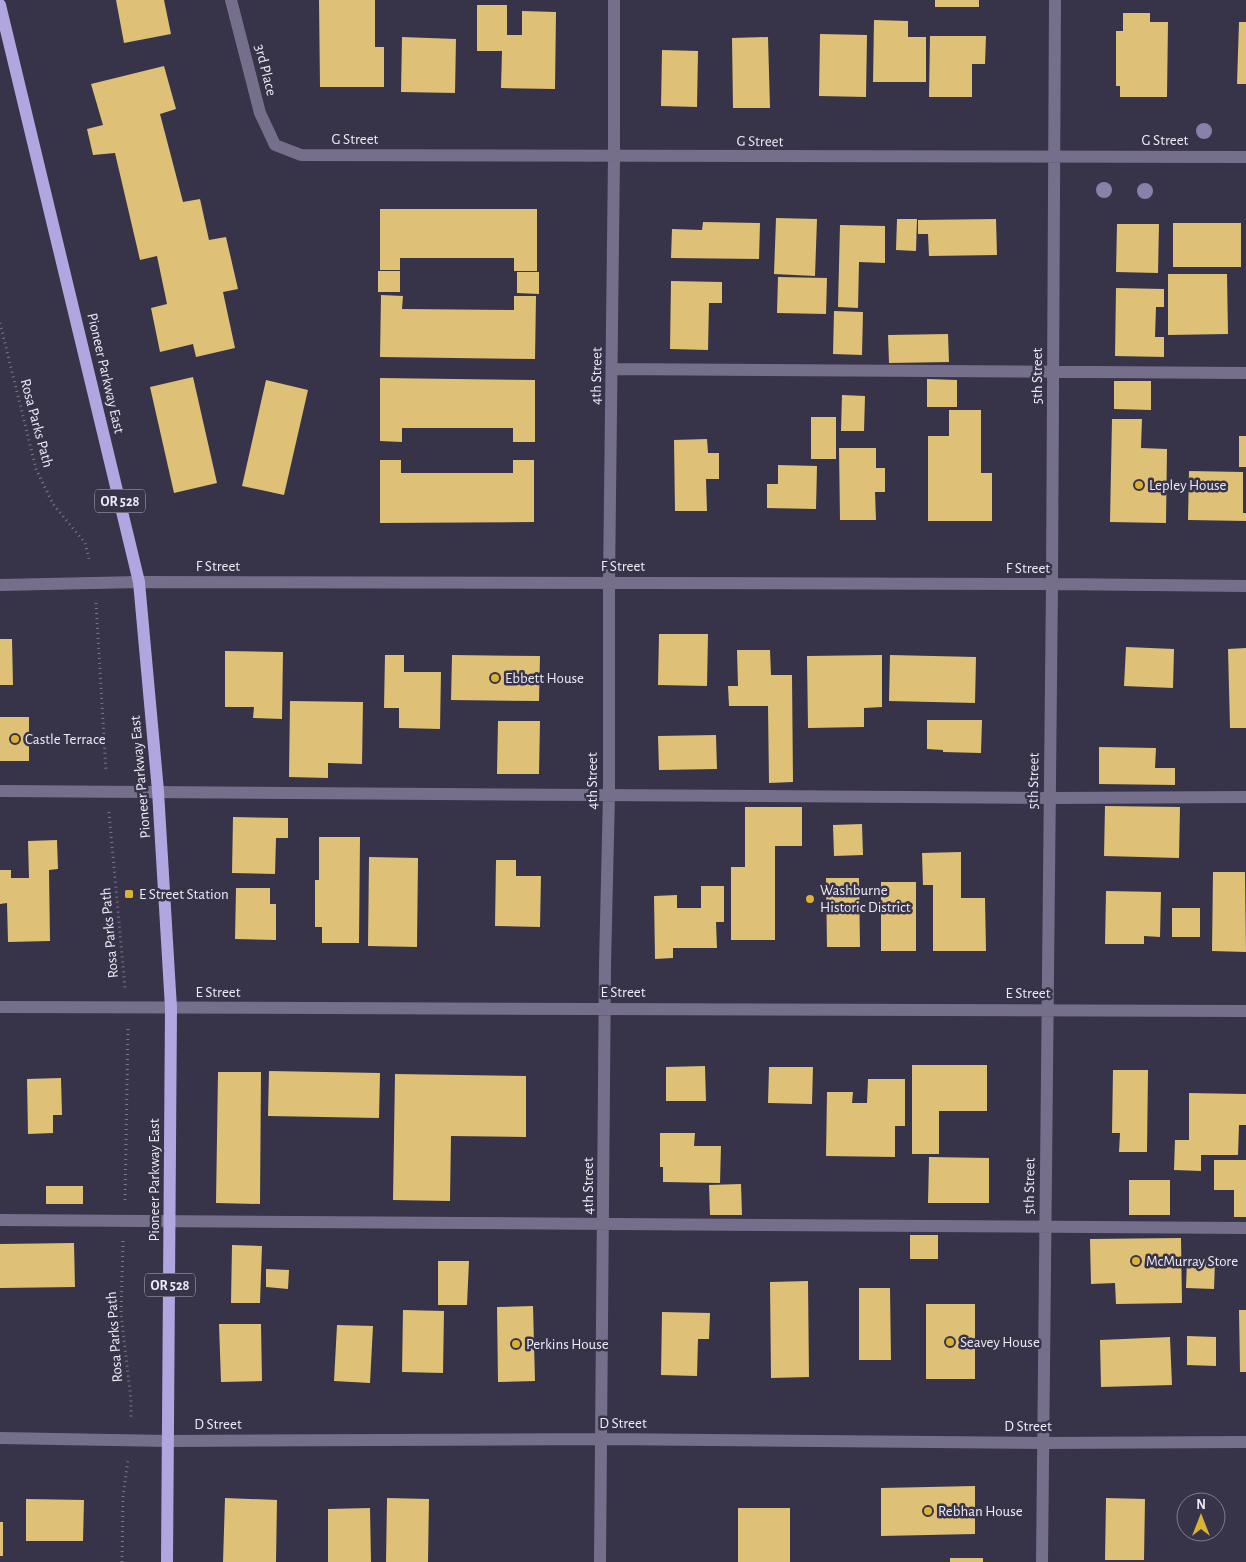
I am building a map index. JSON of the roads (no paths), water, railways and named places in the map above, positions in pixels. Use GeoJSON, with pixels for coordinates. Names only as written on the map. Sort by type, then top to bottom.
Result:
{"type":"FeatureCollection","features":[{"type":"Feature","properties":{"kind":"main road","name":"Pioneer Parkway East"},"geometry":{"type":"LineString","coordinates":[[0,5],[140,582],[158,792],[171,1008],[171,1220],[167,1562]]}},
{"type":"Feature","properties":{"kind":"street","name":"3rd Place"},"geometry":{"type":"LineString","coordinates":[[232,0],[260,113],[275,145]]}},
{"type":"Feature","properties":{"kind":"street","name":"4th Street"},"geometry":{"type":"LineString","coordinates":[[600,1562],[609,794],[614,0]]}},
{"type":"Feature","properties":{"kind":"street","name":"5th Street"},"geometry":{"type":"LineString","coordinates":[[1042,1562],[1052,584],[1055,0]]}},
{"type":"Feature","properties":{"kind":"street","name":"G Street"},"geometry":{"type":"LineString","coordinates":[[275,145],[301,155],[1246,157]]}},
{"type":"Feature","properties":{"kind":"street"},"geometry":{"type":"LineString","coordinates":[[612,369],[1246,373]]}},
{"type":"Feature","properties":{"kind":"street","name":"F Street"},"geometry":{"type":"LineString","coordinates":[[0,585],[140,582],[609,582],[1246,586]]}},
{"type":"Feature","properties":{"kind":"street"},"geometry":{"type":"LineString","coordinates":[[0,791],[1049,798],[1246,797]]}},
{"type":"Feature","properties":{"kind":"street","name":"E Street"},"geometry":{"type":"LineString","coordinates":[[0,1007],[1246,1011]]}},
{"type":"Feature","properties":{"kind":"street"},"geometry":{"type":"LineString","coordinates":[[0,1220],[1246,1228]]}},
{"type":"Feature","properties":{"kind":"street","name":"D Street"},"geometry":{"type":"LineString","coordinates":[[0,1438],[168,1441],[601,1439],[1043,1443],[1246,1442]]}},
{"type":"Feature","properties":{"kind":"place","name":"Lepley House"},"geometry":{"type":"Point","coordinates":[1139,485]}},
{"type":"Feature","properties":{"kind":"place","name":"Ebbett House"},"geometry":{"type":"Point","coordinates":[495,678]}},
{"type":"Feature","properties":{"kind":"place","name":"Castle Terrace"},"geometry":{"type":"Point","coordinates":[15,739]}},
{"type":"Feature","properties":{"kind":"place","name":"E Street Station"},"geometry":{"type":"Point","coordinates":[129,894]}},
{"type":"Feature","properties":{"kind":"place","name":"Washburne Historic District"},"geometry":{"type":"Point","coordinates":[810,899]}},
{"type":"Feature","properties":{"kind":"place","name":"McMurray Store"},"geometry":{"type":"Point","coordinates":[1136,1261]}},
{"type":"Feature","properties":{"kind":"place","name":"Seavey House"},"geometry":{"type":"Point","coordinates":[950,1342]}},
{"type":"Feature","properties":{"kind":"place","name":"Perkins House"},"geometry":{"type":"Point","coordinates":[516,1344]}},
{"type":"Feature","properties":{"kind":"place","name":"Rebhan House"},"geometry":{"type":"Point","coordinates":[928,1511]}}]}
